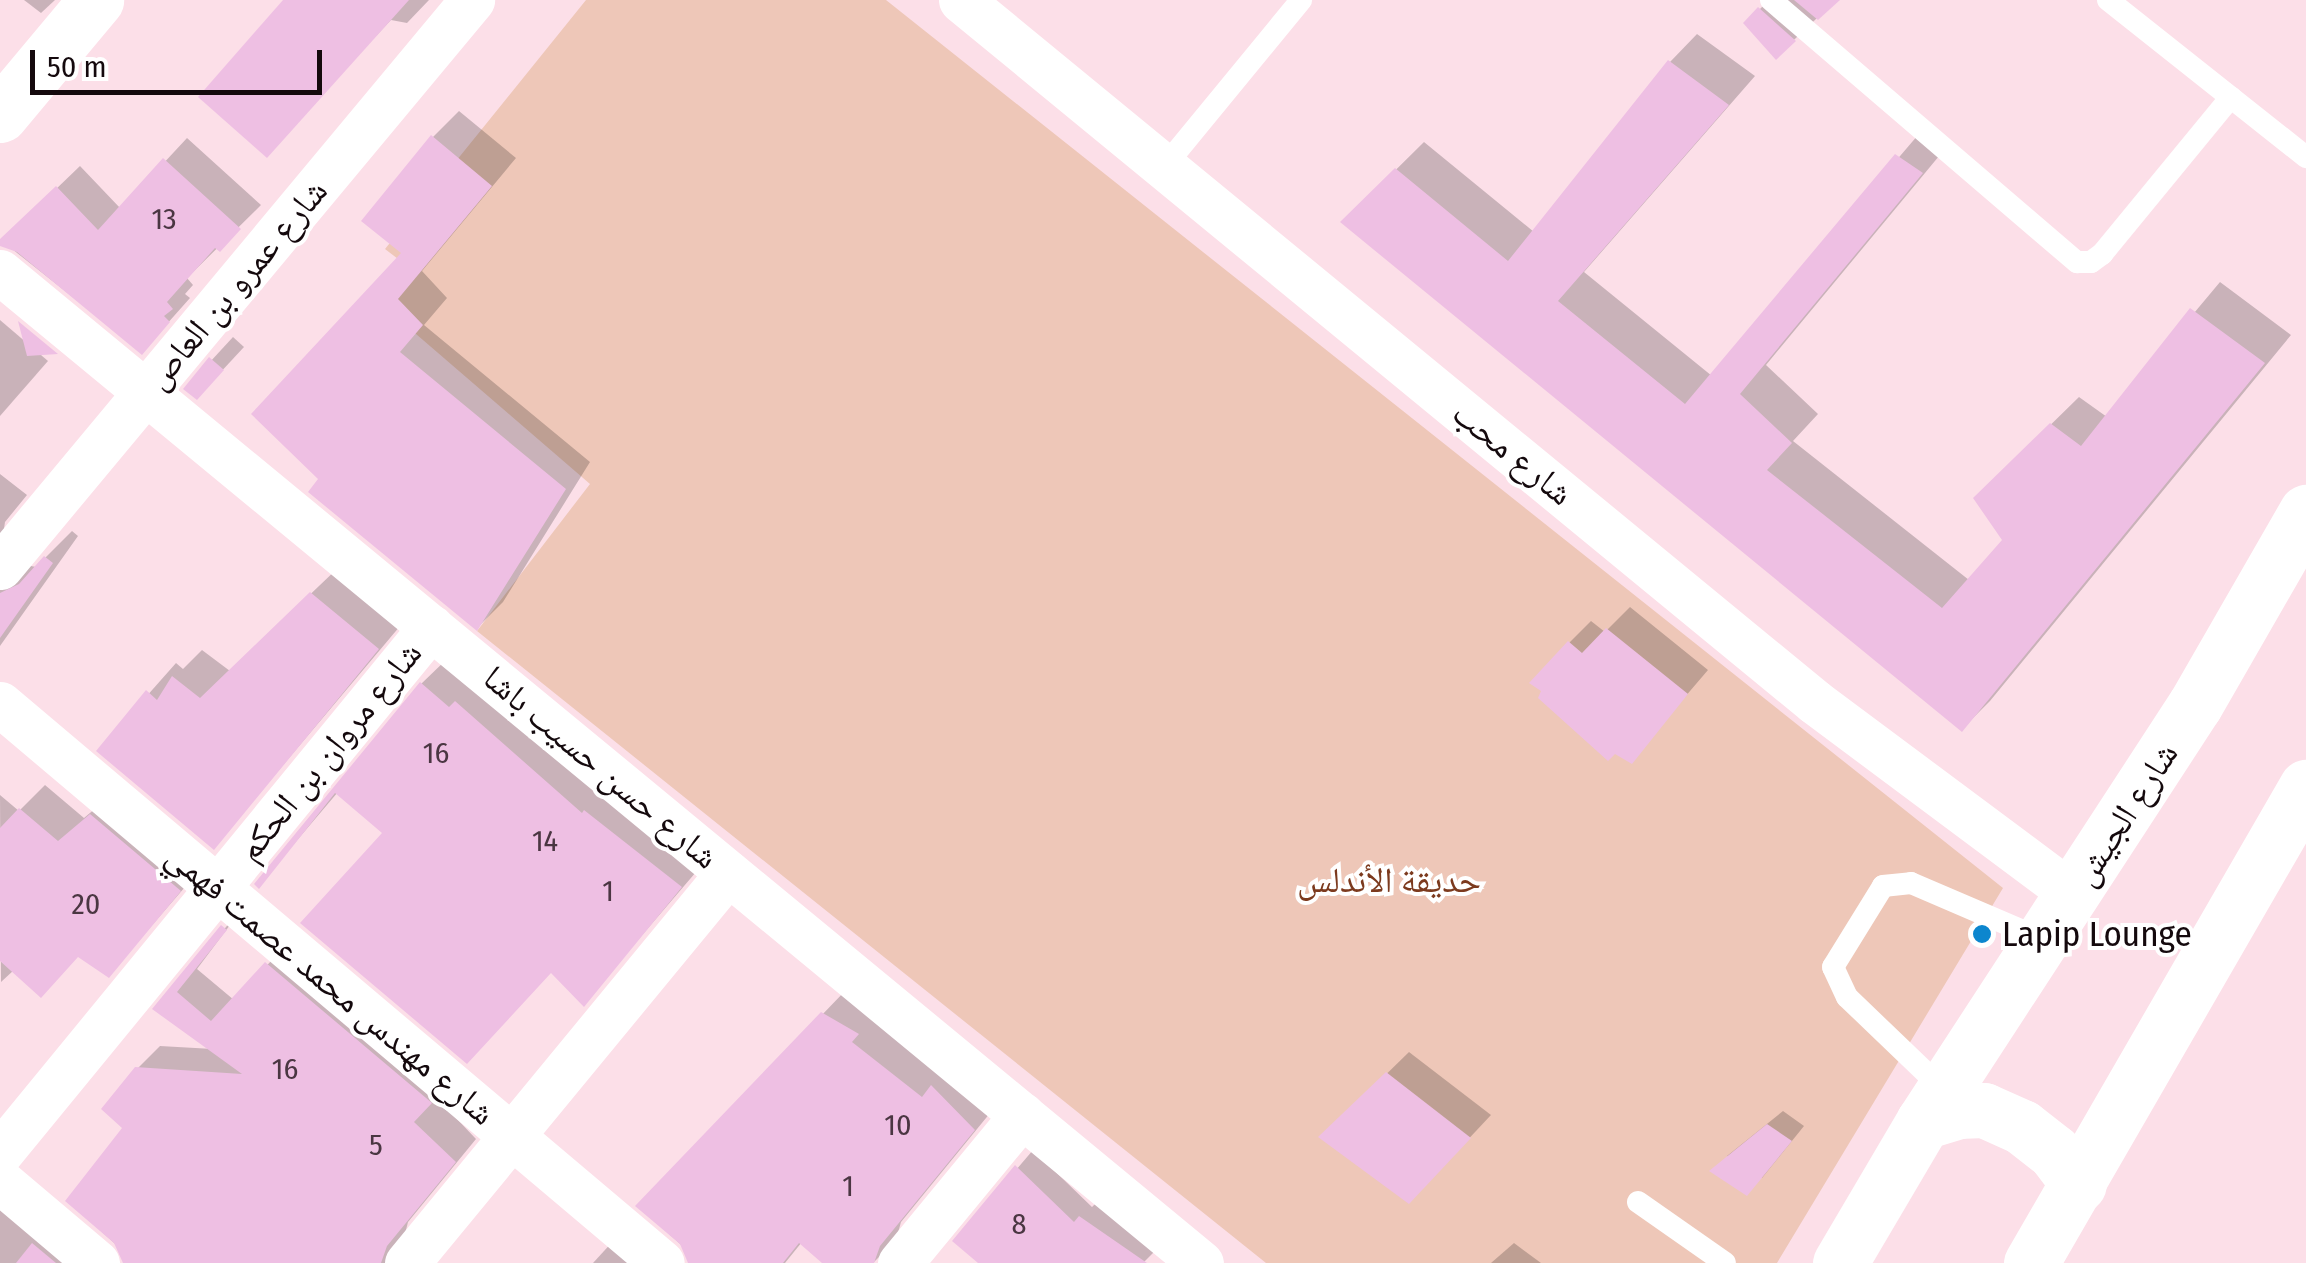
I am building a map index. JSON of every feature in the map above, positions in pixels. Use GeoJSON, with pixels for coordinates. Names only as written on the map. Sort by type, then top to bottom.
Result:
{"type":"FeatureCollection","features":[{"type":"Feature","properties":{"kind":"main road"},"geometry":{"type":"LineString","coordinates":[[0,115],[96,0]]}},
{"type":"Feature","properties":{"kind":"main road","name":"شارع الجيش"},"geometry":{"type":"LineString","coordinates":[[1840,1263],[1934,1106],[2194,706],[2306,512]]}},
{"type":"Feature","properties":{"kind":"main road"},"geometry":{"type":"LineString","coordinates":[[2030,1263],[2280,884],[2304,794]]}},
{"type":"Feature","properties":{"kind":"main road"},"geometry":{"type":"LineString","coordinates":[[1934,1106],[1958,1111],[1984,1110],[2022,1127],[2044,1144],[2079,1186]]}},
{"type":"Feature","properties":{"kind":"street","name":"شارع عمرو بن العاص"},"geometry":{"type":"LineString","coordinates":[[0,567],[472,0]]}},
{"type":"Feature","properties":{"kind":"street","name":"شارع محب"},"geometry":{"type":"LineString","coordinates":[[961,0],[1816,702],[2058,917]]}},
{"type":"Feature","properties":{"kind":"street","name":"شارع حسن حسيب باشا"},"geometry":{"type":"LineString","coordinates":[[0,272],[1201,1263]]}},
{"type":"Feature","properties":{"kind":"street","name":"شارع مروان بن الحكم"},"geometry":{"type":"LineString","coordinates":[[0,1153],[430,627]]}},
{"type":"Feature","properties":{"kind":"street","name":"شارع مهندس محمد عصمت فهمي"},"geometry":{"type":"LineString","coordinates":[[0,704],[662,1263]]}},
{"type":"Feature","properties":{"kind":"street"},"geometry":{"type":"LineString","coordinates":[[406,1263],[728,873]]}},
{"type":"Feature","properties":{"kind":"street"},"geometry":{"type":"LineString","coordinates":[[900,1263],[1022,1115]]}},
{"type":"Feature","properties":{"kind":"street"},"geometry":{"type":"LineString","coordinates":[[0,1182],[97,1263]]}},
{"type":"Feature","properties":{"kind":"lane"},"geometry":{"type":"LineString","coordinates":[[1164,166],[1301,0]]}},
{"type":"Feature","properties":{"kind":"lane"},"geometry":{"type":"LineString","coordinates":[[1770,0],[2077,262],[2090,262],[2102,254],[2230,98]]}},
{"type":"Feature","properties":{"kind":"lane"},"geometry":{"type":"LineString","coordinates":[[2108,0],[2306,157]]}},
{"type":"Feature","properties":{"kind":"lane"},"geometry":{"type":"LineString","coordinates":[[1934,1106],[1847,997],[1833,967],[1883,886],[1911,883],[2058,917]]}},
{"type":"Feature","properties":{"kind":"lane"},"geometry":{"type":"LineString","coordinates":[[1638,1202],[1726,1263]]}},
{"type":"Feature","properties":{"kind":"green space","name":"حديقة الأندلس"},"geometry":{"type":"Polygon","coordinates":[[[586,0],[886,0],[2003,888],[1777,1263],[1266,1263],[477,631],[590,484],[387,309],[415,272],[385,249],[586,0]]]}},
{"type":"Feature","properties":{"kind":"building"},"geometry":{"type":"Polygon","coordinates":[[[283,0],[409,0],[267,158],[198,97],[283,0]]]}},
{"type":"Feature","properties":{"kind":"building"},"geometry":{"type":"Polygon","coordinates":[[[1794,0],[1840,0],[1818,20],[1794,0]]]}},
{"type":"Feature","properties":{"kind":"building"},"geometry":{"type":"Polygon","coordinates":[[[1758,7],[1796,41],[1776,60],[1743,23],[1758,7]]]}},
{"type":"Feature","properties":{"kind":"building"},"geometry":{"type":"Polygon","coordinates":[[[1668,60],[1729,105],[1558,301],[1685,404],[1895,154],[1923,173],[1740,394],[1792,443],[1767,470],[1942,608],[2002,540],[1973,498],[2050,423],[2081,446],[2190,308],[2265,363],[1962,732],[1340,222],[1395,168],[1508,261],[1668,60]]]}},
{"type":"Feature","properties":{"kind":"building"},"geometry":{"type":"Polygon","coordinates":[[[431,135],[492,186],[398,299],[423,325],[400,352],[566,489],[477,631],[308,492],[318,479],[251,414],[401,253],[361,221],[431,135]]]}},
{"type":"Feature","properties":{"kind":"building"},"geometry":{"type":"Polygon","coordinates":[[[163,158],[241,229],[220,252],[215,248],[167,302],[173,309],[164,316],[170,322],[142,355],[17,252],[0,246],[0,239],[56,186],[98,230],[163,158]]]}},
{"type":"Feature","properties":{"kind":"building"},"geometry":{"type":"Polygon","coordinates":[[[18,321],[58,354],[27,356],[18,321]]]}},
{"type":"Feature","properties":{"kind":"building"},"geometry":{"type":"Polygon","coordinates":[[[209,357],[224,370],[197,400],[183,389],[209,357]]]}},
{"type":"Feature","properties":{"kind":"building"},"geometry":{"type":"Polygon","coordinates":[[[44,556],[53,563],[0,638],[0,593],[19,584],[44,556]]]}},
{"type":"Feature","properties":{"kind":"building"},"geometry":{"type":"Polygon","coordinates":[[[310,592],[379,649],[214,850],[96,751],[146,690],[157,700],[172,676],[200,698],[310,592]]]}},
{"type":"Feature","properties":{"kind":"building"},"geometry":{"type":"Polygon","coordinates":[[[1606,628],[1688,694],[1632,764],[1615,754],[1608,761],[1538,698],[1541,691],[1529,683],[1568,641],[1582,653],[1606,628]]]}},
{"type":"Feature","properties":{"kind":"building"},"geometry":{"type":"Polygon","coordinates":[[[420,682],[449,707],[455,701],[582,813],[584,810],[682,887],[584,1007],[551,973],[467,1064],[300,923],[382,833],[335,793],[259,889],[254,884],[420,682]]]}},
{"type":"Feature","properties":{"kind":"building"},"geometry":{"type":"Polygon","coordinates":[[[19,808],[58,841],[90,814],[181,891],[109,978],[78,957],[41,998],[0,961],[0,828],[19,808]]]}},
{"type":"Feature","properties":{"kind":"building"},"geometry":{"type":"Polygon","coordinates":[[[221,925],[227,930],[177,992],[211,1021],[265,962],[432,1103],[414,1122],[456,1162],[387,1246],[381,1263],[123,1263],[114,1243],[65,1201],[122,1128],[101,1109],[135,1067],[242,1074],[152,1009],[221,925]]]}},
{"type":"Feature","properties":{"kind":"building"},"geometry":{"type":"Polygon","coordinates":[[[821,1012],[859,1034],[852,1042],[922,1097],[931,1085],[975,1130],[880,1246],[874,1263],[822,1263],[799,1243],[783,1263],[688,1263],[680,1244],[635,1206],[821,1012]]]}},
{"type":"Feature","properties":{"kind":"building"},"geometry":{"type":"Polygon","coordinates":[[[1386,1072],[1471,1138],[1409,1204],[1318,1137],[1386,1072]]]}},
{"type":"Feature","properties":{"kind":"building"},"geometry":{"type":"Polygon","coordinates":[[[1767,1124],[1792,1141],[1747,1196],[1709,1171],[1767,1124]]]}},
{"type":"Feature","properties":{"kind":"building"},"geometry":{"type":"Polygon","coordinates":[[[1015,1165],[1074,1222],[1079,1216],[1147,1263],[978,1263],[952,1241],[1015,1165]]]}},
{"type":"Feature","properties":{"kind":"building"},"geometry":{"type":"Polygon","coordinates":[[[32,1243],[56,1263],[16,1263],[32,1243]]]}},
{"type":"Feature","properties":{"kind":"place","name":"Lapip Lounge"},"geometry":{"type":"Point","coordinates":[1982,934]}}]}
